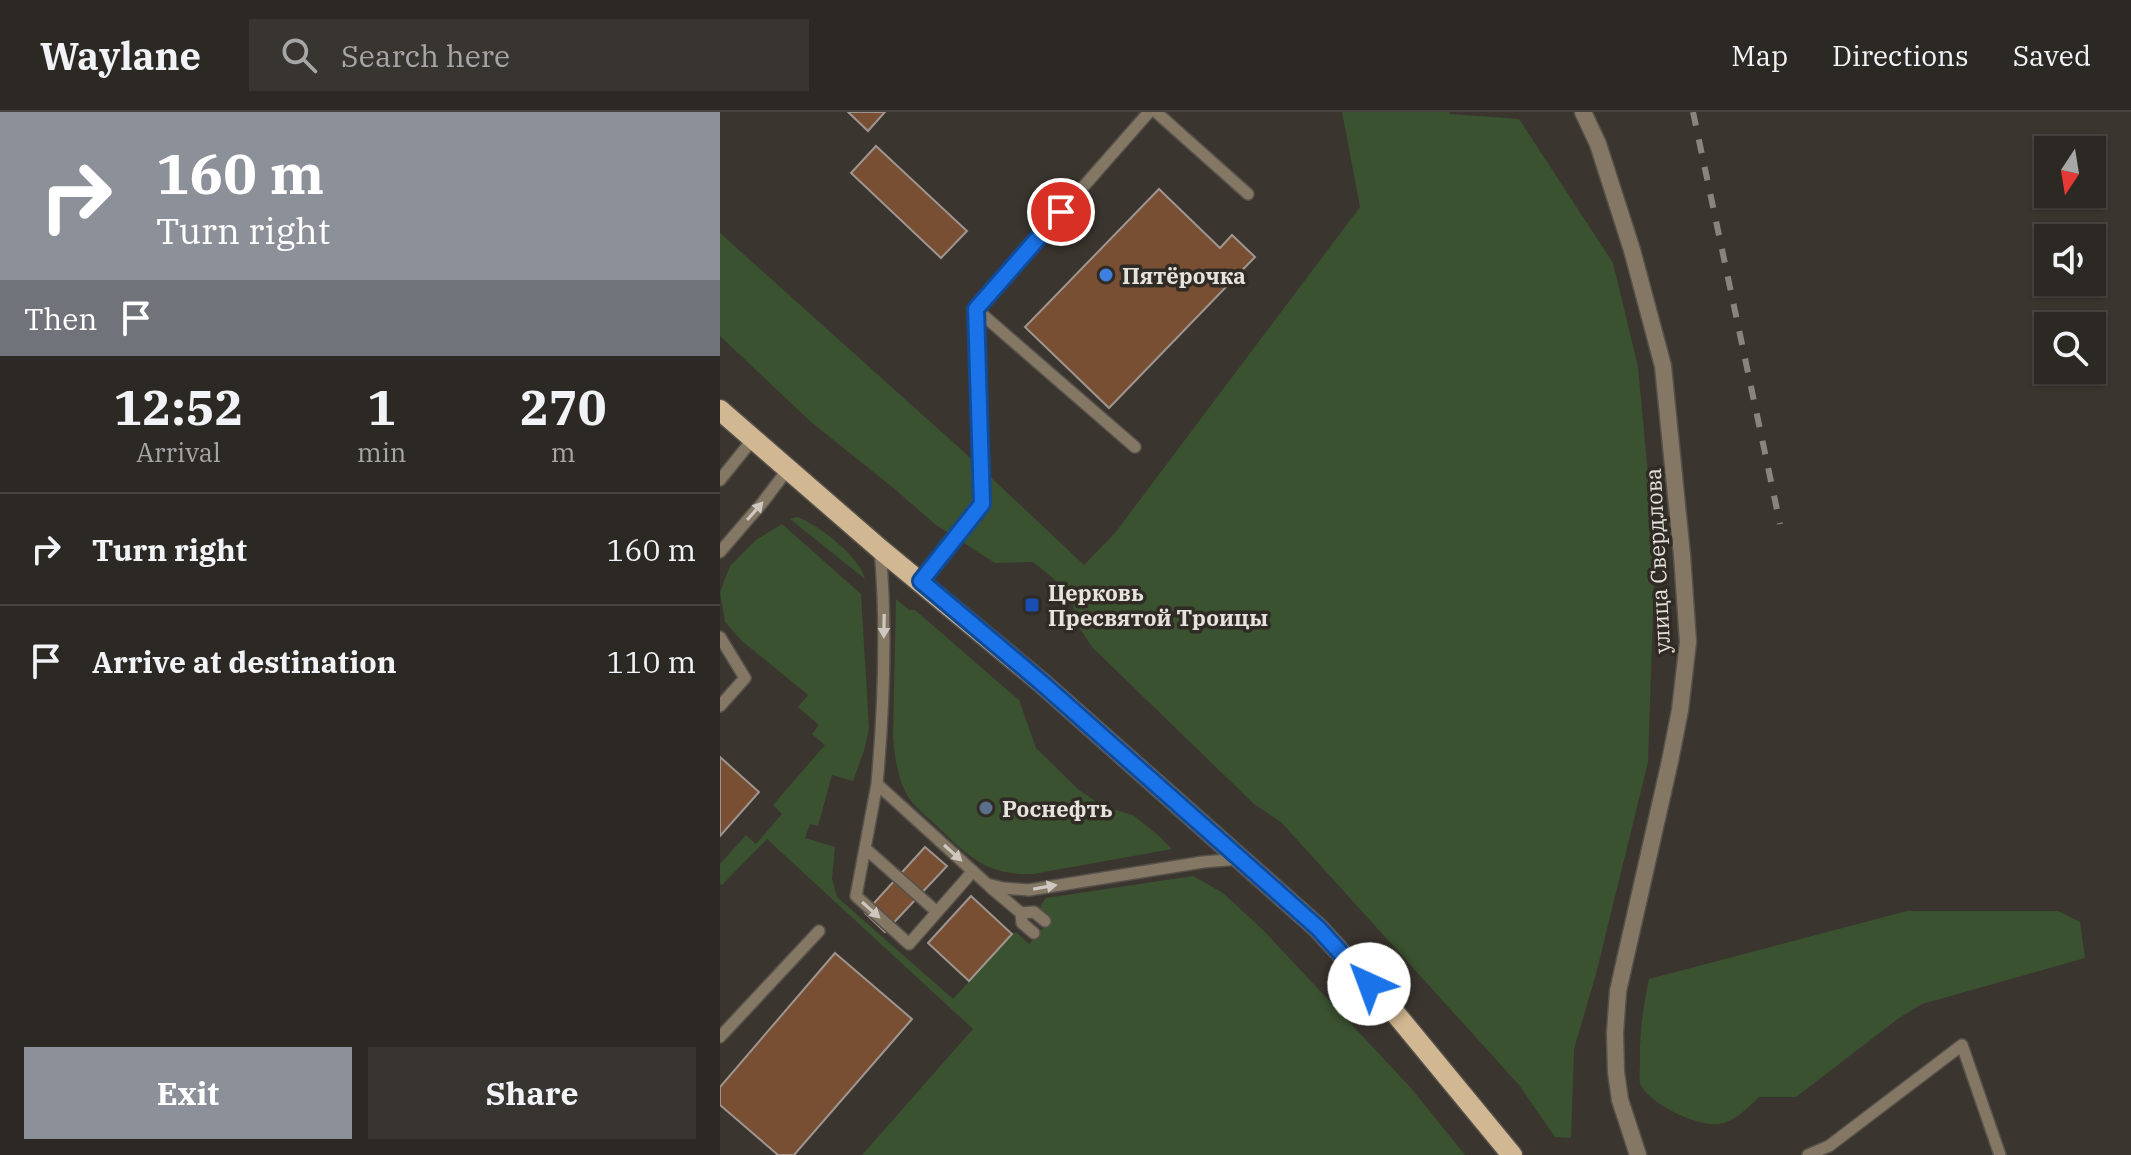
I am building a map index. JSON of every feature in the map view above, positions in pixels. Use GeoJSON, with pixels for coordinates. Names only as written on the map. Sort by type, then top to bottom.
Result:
{"type":"FeatureCollection","features":[{"type":"Feature","properties":{"kind":"main road"},"geometry":{"type":"LineString","coordinates":[[720,410],[880,549],[1043,684],[1318,928],[1423,1045],[1512,1155]]}},
{"type":"Feature","properties":{"kind":"street","name":"улица Свердлова"},"geometry":{"type":"LineString","coordinates":[[1583,112],[1598,144],[1632,250],[1663,366],[1688,642],[1673,749],[1618,991],[1616,1072],[1620,1100],[1638,1155]]}},
{"type":"Feature","properties":{"kind":"lane"},"geometry":{"type":"LineString","coordinates":[[921,581],[982,504],[976,309],[1149,112]]}},
{"type":"Feature","properties":{"kind":"lane"},"geometry":{"type":"LineString","coordinates":[[1156,112],[1248,194]]}},
{"type":"Feature","properties":{"kind":"lane"},"geometry":{"type":"LineString","coordinates":[[976,309],[1135,447]]}},
{"type":"Feature","properties":{"kind":"lane"},"geometry":{"type":"LineString","coordinates":[[720,480],[753,439]]}},
{"type":"Feature","properties":{"kind":"lane"},"geometry":{"type":"LineString","coordinates":[[720,552],[788,469]]}},
{"type":"Feature","properties":{"kind":"lane"},"geometry":{"type":"LineString","coordinates":[[880,549],[885,602],[882,727],[877,784],[856,896],[909,944],[973,871]]}},
{"type":"Feature","properties":{"kind":"lane"},"geometry":{"type":"LineString","coordinates":[[720,637],[745,678],[720,706]]}},
{"type":"Feature","properties":{"kind":"lane"},"geometry":{"type":"LineString","coordinates":[[877,784],[1021,913],[1022,923],[1034,933]]}},
{"type":"Feature","properties":{"kind":"lane"},"geometry":{"type":"LineString","coordinates":[[866,849],[937,912]]}},
{"type":"Feature","properties":{"kind":"lane"},"geometry":{"type":"LineString","coordinates":[[987,884],[1029,890],[1187,864],[1239,859]]}},
{"type":"Feature","properties":{"kind":"lane"},"geometry":{"type":"LineString","coordinates":[[1021,913],[1034,912],[1045,921]]}},
{"type":"Feature","properties":{"kind":"lane"},"geometry":{"type":"LineString","coordinates":[[720,1037],[819,931]]}},
{"type":"Feature","properties":{"kind":"lane"},"geometry":{"type":"LineString","coordinates":[[1808,1155],[1829,1146],[1962,1045],[2000,1155]]}},
{"type":"Feature","properties":{"kind":"green space"},"geometry":{"type":"Polygon","coordinates":[[[1342,112],[1449,112],[1519,119],[1613,263],[1638,367],[1655,549],[1648,762],[1596,974],[1574,1049],[1571,1138],[1555,1137],[1519,1085],[1282,823],[1254,804],[1092,647],[1075,621],[1073,605],[1053,578],[1033,562],[995,563],[936,525],[811,422],[720,336],[720,233],[965,453],[1084,565],[1115,533],[1360,207],[1342,112]]]}},
{"type":"Feature","properties":{"kind":"green space"},"geometry":{"type":"Polygon","coordinates":[[[797,517],[837,542],[862,570],[865,579],[790,519],[797,517]]]}},
{"type":"Feature","properties":{"kind":"green space"},"geometry":{"type":"Polygon","coordinates":[[[782,524],[861,594],[869,729],[864,751],[853,781],[832,775],[818,826],[810,824],[805,838],[835,847],[832,879],[837,897],[953,999],[1012,934],[1016,932],[1029,944],[1051,919],[1041,911],[1046,898],[1193,876],[1223,893],[1263,930],[1411,1088],[1465,1155],[862,1155],[973,1029],[767,839],[720,884],[720,864],[746,835],[756,844],[782,814],[773,805],[825,745],[812,734],[819,725],[798,707],[808,695],[742,641],[725,622],[720,592],[730,566],[756,540],[782,524]]]}},
{"type":"Feature","properties":{"kind":"green space"},"geometry":{"type":"Polygon","coordinates":[[[896,599],[909,610],[915,610],[1019,700],[1036,748],[1078,789],[1102,806],[1133,815],[1172,849],[1033,874],[1017,874],[978,862],[958,846],[912,802],[898,769],[893,738],[896,599]]]}},
{"type":"Feature","properties":{"kind":"green space"},"geometry":{"type":"Polygon","coordinates":[[[1907,911],[2058,911],[2080,922],[2085,958],[1922,1004],[1796,1097],[1759,1097],[1741,1114],[1725,1123],[1710,1124],[1687,1118],[1663,1106],[1645,1091],[1640,1083],[1640,1043],[1649,979],[1907,911]]]}},
{"type":"Feature","properties":{"kind":"building"},"geometry":{"type":"Polygon","coordinates":[[[848,112],[885,112],[868,131],[848,112]]]}},
{"type":"Feature","properties":{"kind":"building"},"geometry":{"type":"Polygon","coordinates":[[[876,146],[967,231],[941,258],[851,173],[876,146]]]}},
{"type":"Feature","properties":{"kind":"building"},"geometry":{"type":"Polygon","coordinates":[[[1159,189],[1220,248],[1232,235],[1255,257],[1109,408],[1025,327],[1159,189]]]}},
{"type":"Feature","properties":{"kind":"building"},"geometry":{"type":"Polygon","coordinates":[[[720,757],[759,792],[720,836],[720,757]]]}},
{"type":"Feature","properties":{"kind":"building"},"geometry":{"type":"Polygon","coordinates":[[[925,847],[947,866],[885,932],[865,913],[925,847]]]}},
{"type":"Feature","properties":{"kind":"building"},"geometry":{"type":"Polygon","coordinates":[[[971,896],[1012,934],[969,981],[928,943],[971,896]]]}},
{"type":"Feature","properties":{"kind":"building"},"geometry":{"type":"Polygon","coordinates":[[[835,953],[912,1019],[794,1155],[778,1155],[720,1105],[720,1087],[835,953]]]}},
{"type":"Feature","properties":{"kind":"railway"},"geometry":{"type":"LineString","coordinates":[[1693,112],[1780,524]]}},
{"type":"Feature","properties":{"kind":"place","name":"Пятёрочка"},"geometry":{"type":"Point","coordinates":[1106,275]}},
{"type":"Feature","properties":{"kind":"place","name":"Церковь Пресвятой Троицы"},"geometry":{"type":"Point","coordinates":[1032,605]}},
{"type":"Feature","properties":{"kind":"place","name":"Роснефть"},"geometry":{"type":"Point","coordinates":[986,808]}},
{"type":"Feature","properties":{"kind":"route"},"geometry":{"type":"LineString","coordinates":[[1061,212],[976,309],[982,504],[921,581],[1043,684],[1318,928],[1369,984]]}}]}
